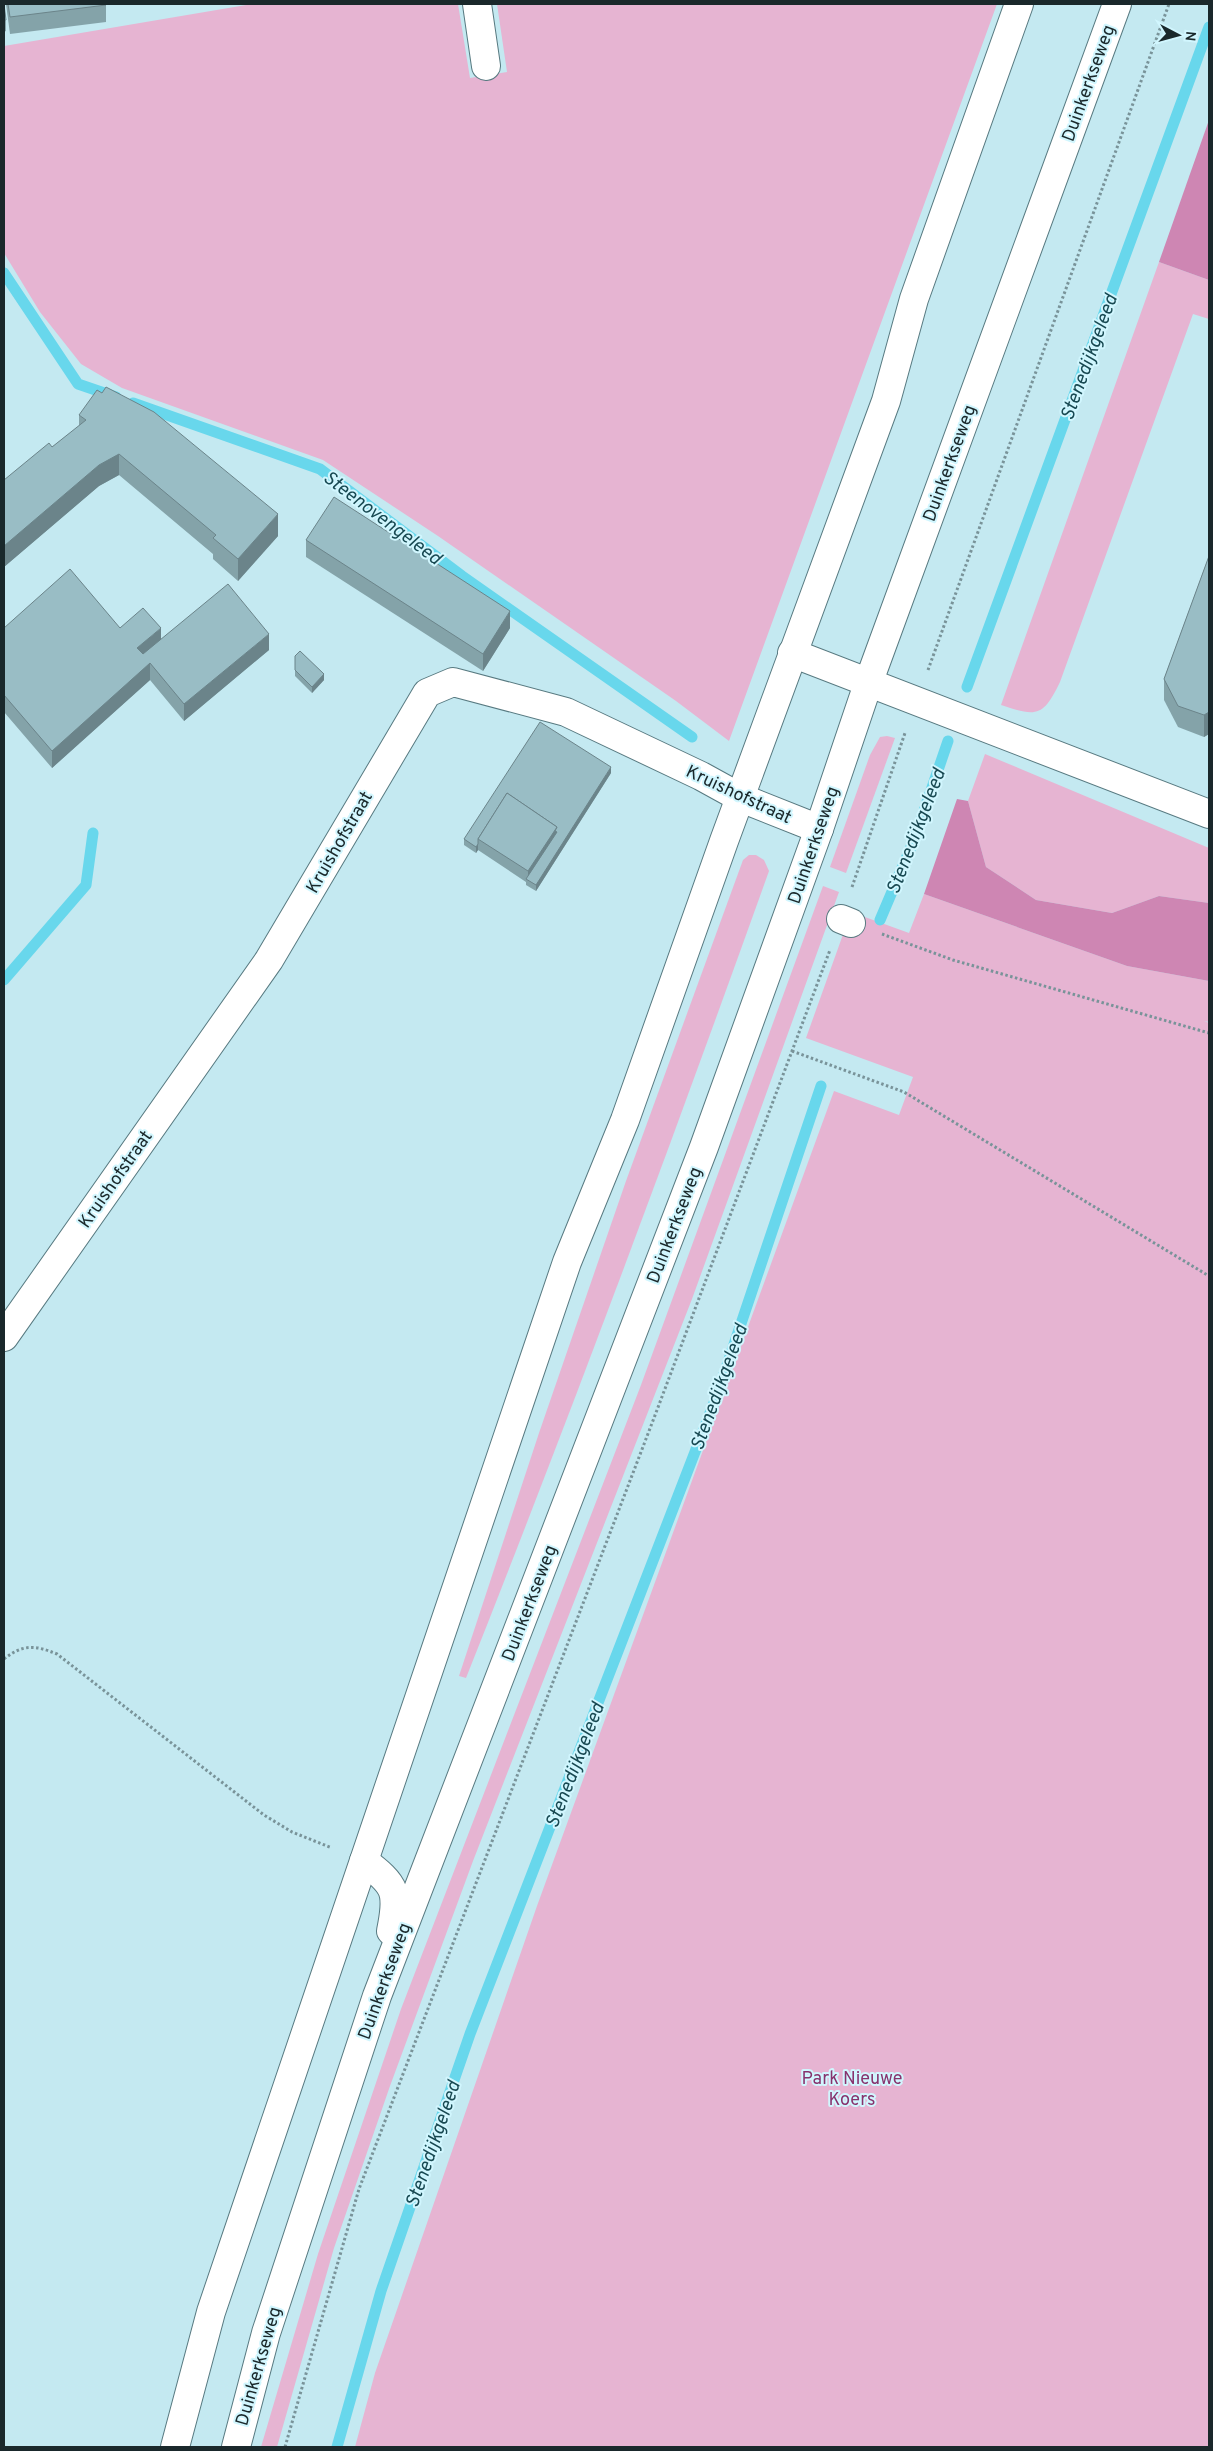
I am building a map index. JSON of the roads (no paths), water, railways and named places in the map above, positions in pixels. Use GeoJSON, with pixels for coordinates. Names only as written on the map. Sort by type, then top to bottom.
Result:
{"type":"FeatureCollection","features":[{"type":"Feature","properties":{"kind":"main road"},"geometry":{"type":"LineString","coordinates":[[477,4],[486,66]]}},
{"type":"Feature","properties":{"kind":"main road"},"geometry":{"type":"LineString","coordinates":[[175,2447],[212,2312],[567,1262],[625,1120],[792,653],[886,401],[914,299],[1019,4]]}},
{"type":"Feature","properties":{"kind":"main road","name":"Duinkerkseweg"},"geometry":{"type":"LineString","coordinates":[[236,2447],[269,2324],[377,1996],[628,1348],[819,830],[869,681],[1117,4]]}},
{"type":"Feature","properties":{"kind":"main road"},"geometry":{"type":"LineString","coordinates":[[792,653],[991,728],[1209,814]]}},
{"type":"Feature","properties":{"kind":"main road","name":"Kruishofstraat"},"geometry":{"type":"LineString","coordinates":[[4,1337],[269,960],[427,693],[453,682],[566,712],[701,776],[741,798],[819,830]]}},
{"type":"Feature","properties":{"kind":"main road"},"geometry":{"type":"LineString","coordinates":[[364,1861],[386,1880],[394,1892],[396,1906],[377,1996]]}},
{"type":"Feature","properties":{"kind":"waterway","name":"Stenedijkgeleed"},"geometry":{"type":"LineString","coordinates":[[967,687],[1209,27]]}},
{"type":"Feature","properties":{"kind":"waterway","name":"Steenovengeleed"},"geometry":{"type":"LineString","coordinates":[[4,273],[78,384],[116,397]]}},
{"type":"Feature","properties":{"kind":"waterway","name":"Steenovengeleed"},"geometry":{"type":"LineString","coordinates":[[133,403],[320,469],[462,576],[692,737]]}},
{"type":"Feature","properties":{"kind":"waterway","name":"Stenedijkgeleed"},"geometry":{"type":"LineString","coordinates":[[880,920],[914,840],[948,741]]}},
{"type":"Feature","properties":{"kind":"waterway"},"geometry":{"type":"LineString","coordinates":[[4,980],[86,885],[93,833]]}},
{"type":"Feature","properties":{"kind":"waterway","name":"Stenedijkgeleed"},"geometry":{"type":"LineString","coordinates":[[337,2447],[381,2291],[470,2034],[717,1395],[821,1086]]}},
{"type":"Feature","properties":{"kind":"park label","name":"Park Nieuwe Koers"},"geometry":{"type":"Point","coordinates":[852,2088]}}]}
